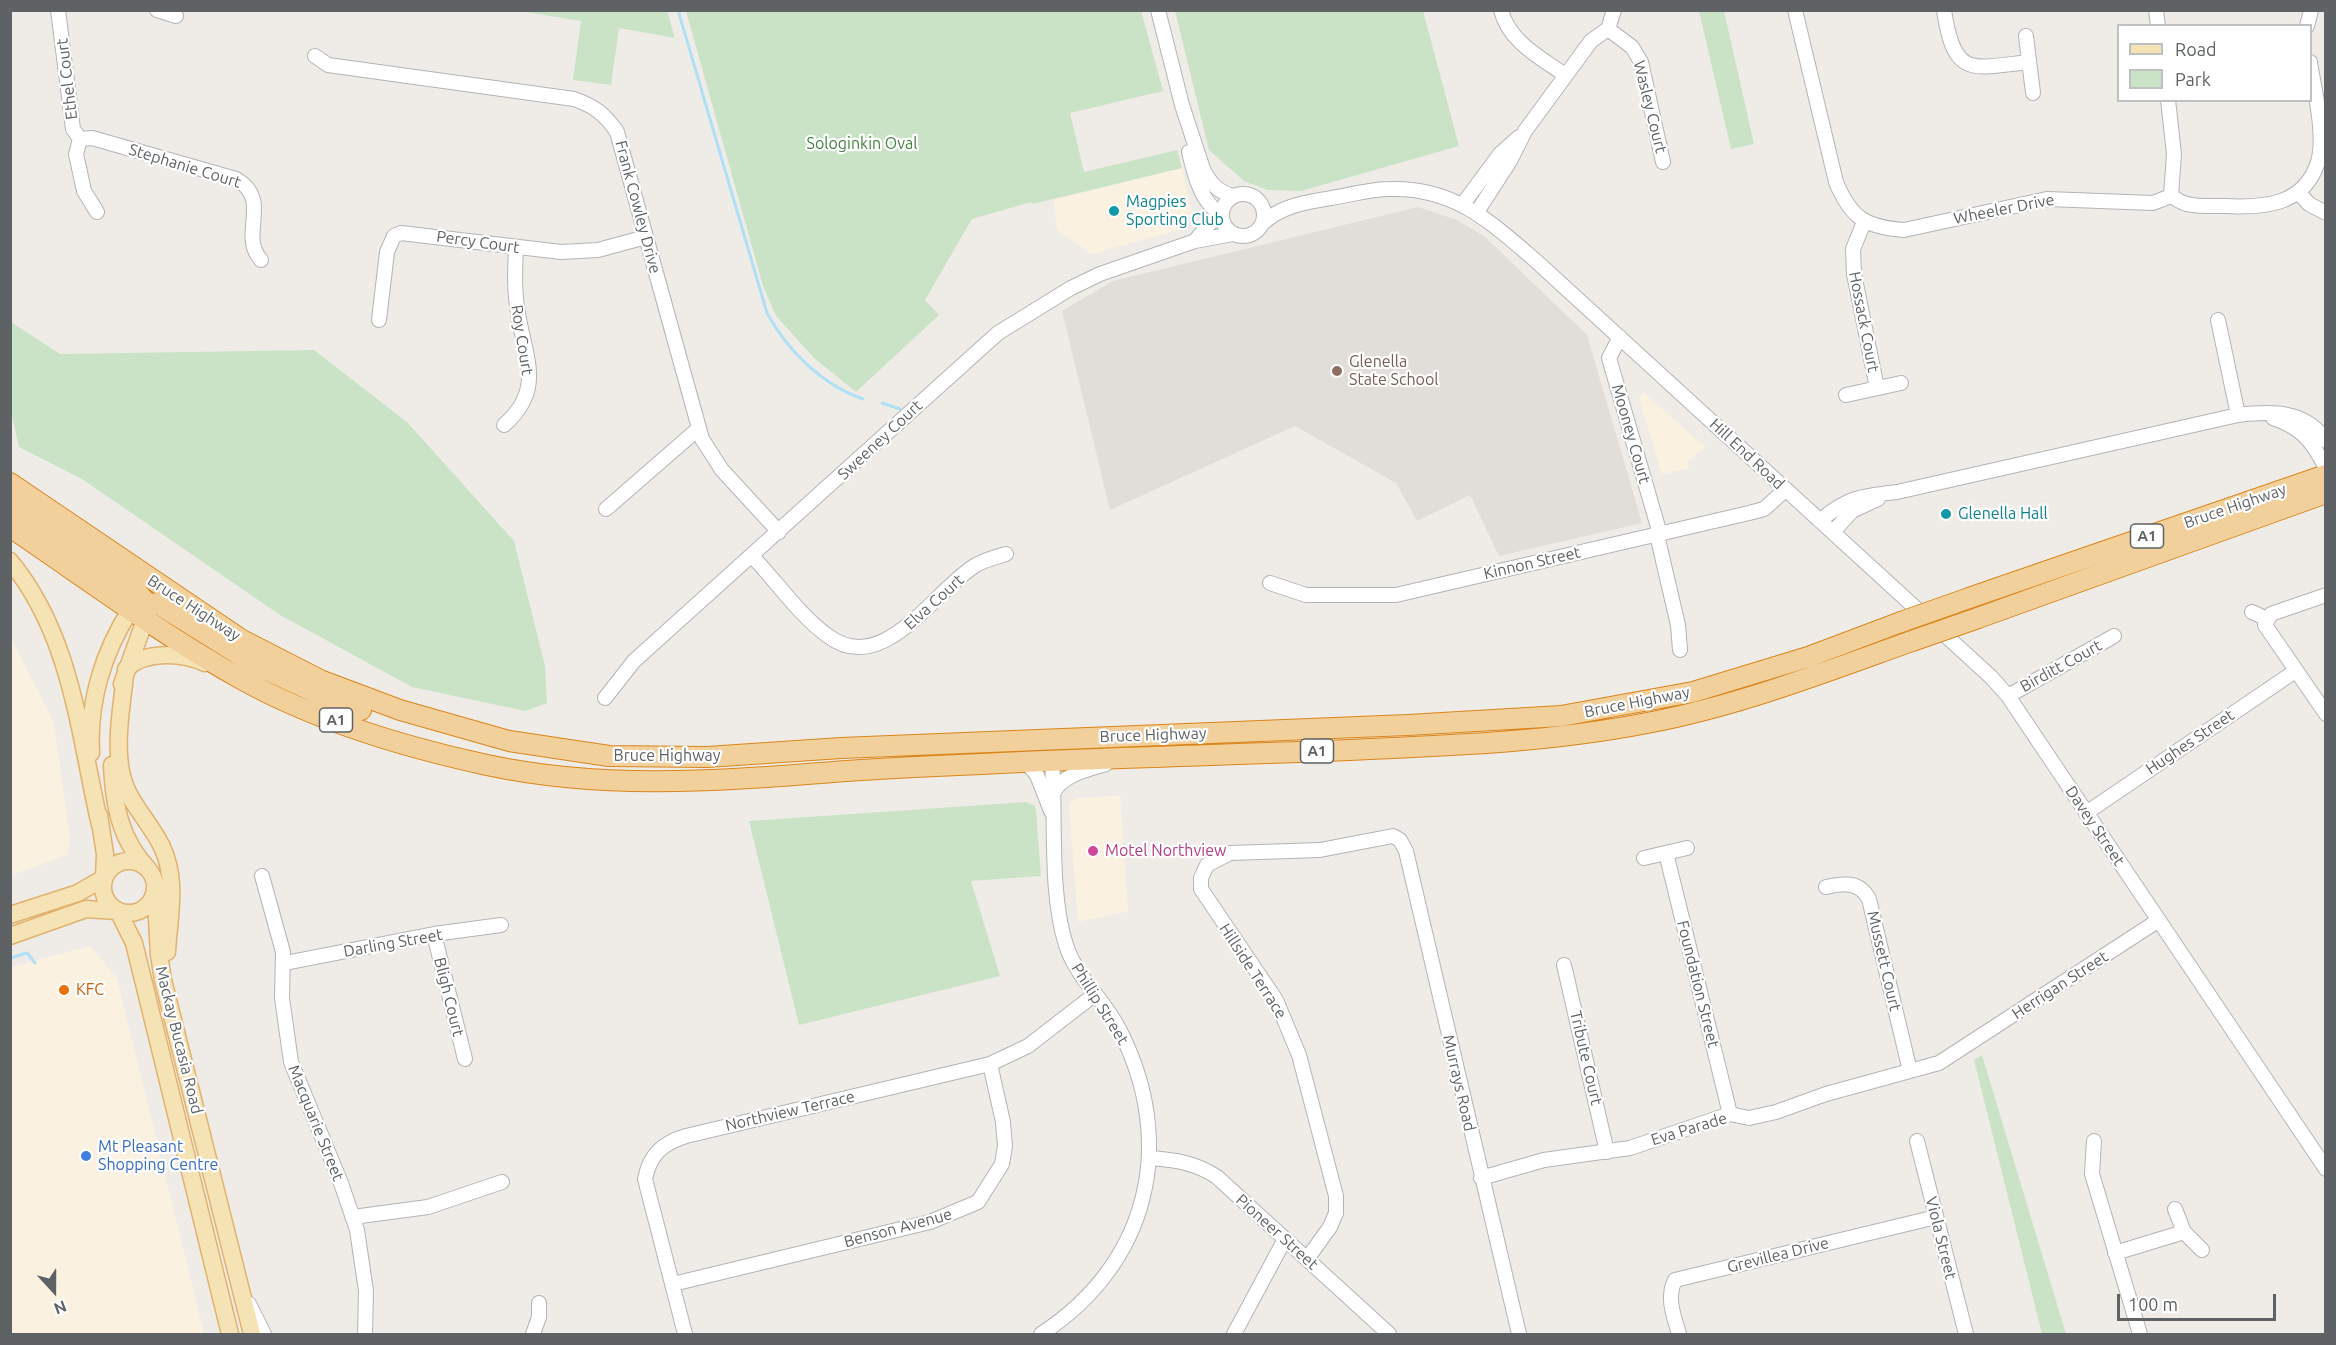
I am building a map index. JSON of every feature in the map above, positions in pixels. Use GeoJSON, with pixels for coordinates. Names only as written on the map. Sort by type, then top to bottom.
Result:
{"type":"FeatureCollection","features":[{"type":"Feature","properties":{"kind":"highway","name":"Bruce Highway"},"geometry":{"type":"LineString","coordinates":[[10,483],[169,592],[271,656],[370,700],[444,724],[531,746],[609,756],[674,758],[841,748],[1408,725],[1561,716],[1693,692],[1808,657],[1901,622],[2325,475]]}},
{"type":"Feature","properties":{"kind":"highway","name":"Bruce Highway"},"geometry":{"type":"LineString","coordinates":[[10,527],[247,682],[326,717],[397,741],[487,765],[572,778],[629,783],[698,782],[1024,761],[1510,743],[1645,724],[1747,699],[2325,493]]}},
{"type":"Feature","properties":{"kind":"highway"},"geometry":{"type":"LineString","coordinates":[[10,505],[132,589],[140,611],[164,607],[271,673],[345,705],[457,735],[531,746]]}},
{"type":"Feature","properties":{"kind":"highway"},"geometry":{"type":"LineString","coordinates":[[841,748],[887,754],[1034,748],[1043,750],[1052,760]]}},
{"type":"Feature","properties":{"kind":"main road"},"geometry":{"type":"LineString","coordinates":[[10,561],[43,610],[62,656],[100,825],[105,854],[104,877]]}},
{"type":"Feature","properties":{"kind":"main road"},"geometry":{"type":"LineString","coordinates":[[10,936],[86,909],[133,913],[147,907],[154,894],[152,877],[133,852],[124,835],[114,788],[112,739],[114,716],[140,611]]}},
{"type":"Feature","properties":{"kind":"main road"},"geometry":{"type":"LineString","coordinates":[[100,825],[91,748],[94,702],[106,657],[140,611]]}},
{"type":"Feature","properties":{"kind":"main road"},"geometry":{"type":"LineString","coordinates":[[170,1005],[166,950],[172,902],[171,875],[161,845],[130,796],[121,770],[120,742],[126,672],[146,657],[180,656],[195,659],[247,682]]}},
{"type":"Feature","properties":{"kind":"main road"},"geometry":{"type":"LineString","coordinates":[[10,915],[78,893],[104,877],[114,865],[128,861],[137,862],[152,877]]}},
{"type":"Feature","properties":{"kind":"main road","name":"Mackay Bucasia Road"},"geometry":{"type":"LineString","coordinates":[[104,877],[104,898],[117,911],[134,942],[230,1335]]}},
{"type":"Feature","properties":{"kind":"main road","name":"Mackay Bucasia Road"},"geometry":{"type":"LineString","coordinates":[[152,877],[160,967],[252,1335]]}},
{"type":"Feature","properties":{"kind":"street","name":"Ethel Court"},"geometry":{"type":"LineString","coordinates":[[58,10],[73,129],[80,139],[76,154],[84,191],[97,212]]}},
{"type":"Feature","properties":{"kind":"street"},"geometry":{"type":"LineString","coordinates":[[157,10],[176,16]]}},
{"type":"Feature","properties":{"kind":"street"},"geometry":{"type":"LineString","coordinates":[[1158,10],[1182,105],[1208,178],[1219,190],[1234,196]]}},
{"type":"Feature","properties":{"kind":"street"},"geometry":{"type":"LineString","coordinates":[[1501,10],[1509,31],[1516,40],[1565,75]]}},
{"type":"Feature","properties":{"kind":"street"},"geometry":{"type":"LineString","coordinates":[[1477,212],[1510,161],[1525,131],[1591,41],[1608,29],[1614,10]]}},
{"type":"Feature","properties":{"kind":"street"},"geometry":{"type":"LineString","coordinates":[[1795,10],[1836,182],[1843,200],[1864,222]]}},
{"type":"Feature","properties":{"kind":"street"},"geometry":{"type":"LineString","coordinates":[[1944,10],[1952,47],[1962,62],[1972,67],[2029,62]]}},
{"type":"Feature","properties":{"kind":"street","name":"Wasley Court"},"geometry":{"type":"LineString","coordinates":[[1608,29],[1632,47],[1641,62],[1664,162]]}},
{"type":"Feature","properties":{"kind":"street"},"geometry":{"type":"LineString","coordinates":[[2026,36],[2033,93]]}},
{"type":"Feature","properties":{"kind":"street","name":"Frank Cowley Drive"},"geometry":{"type":"LineString","coordinates":[[315,56],[328,65],[574,99],[599,110],[617,132],[698,429],[712,458],[779,532]]}},
{"type":"Feature","properties":{"kind":"street"},"geometry":{"type":"LineString","coordinates":[[2168,102],[2174,154],[2171,196],[2188,205],[2258,208],[2280,204],[2299,193],[2310,179],[2319,152],[2312,82]]}},
{"type":"Feature","properties":{"kind":"street"},"geometry":{"type":"LineString","coordinates":[[1182,105],[1185,138],[1194,174],[1213,209],[1221,215]]}},
{"type":"Feature","properties":{"kind":"street"},"geometry":{"type":"LineString","coordinates":[[1463,204],[1500,154],[1525,131]]}},
{"type":"Feature","properties":{"kind":"street","name":"Stephanie Court"},"geometry":{"type":"LineString","coordinates":[[80,139],[92,138],[236,179],[247,185],[252,192],[254,205],[254,252],[261,260]]}},
{"type":"Feature","properties":{"kind":"street","name":"Hill End Road"},"geometry":{"type":"LineString","coordinates":[[1263,223],[1279,210],[1293,205],[1391,189],[1429,193],[1463,204],[1477,212],[1620,337],[1820,521]]}},
{"type":"Feature","properties":{"kind":"street"},"geometry":{"type":"LineString","coordinates":[[2299,193],[2309,204],[2325,213]]}},
{"type":"Feature","properties":{"kind":"street"},"geometry":{"type":"LineString","coordinates":[[1241,194],[1255,198],[1263,210],[1263,223],[1248,236],[1233,234],[1225,227],[1221,215],[1223,206],[1234,196],[1241,194]]}},
{"type":"Feature","properties":{"kind":"street","name":"Wheeler Drive"},"geometry":{"type":"LineString","coordinates":[[1864,222],[1884,229],[1904,230],[2047,199],[2152,203],[2171,196]]}},
{"type":"Feature","properties":{"kind":"street","name":"Hill End Road"},"geometry":{"type":"LineString","coordinates":[[1255,198],[1293,205]]}},
{"type":"Feature","properties":{"kind":"street","name":"Sweeney Court"},"geometry":{"type":"LineString","coordinates":[[1195,241],[1211,222],[1221,215]]}},
{"type":"Feature","properties":{"kind":"street","name":"Hossack Court"},"geometry":{"type":"LineString","coordinates":[[1864,222],[1853,249],[1854,274],[1877,388]]}},
{"type":"Feature","properties":{"kind":"street","name":"Percy Court"},"geometry":{"type":"LineString","coordinates":[[380,320],[387,252],[392,233],[579,252],[646,237]]}},
{"type":"Feature","properties":{"kind":"street","name":"Sweeney Court"},"geometry":{"type":"LineString","coordinates":[[605,698],[634,661],[998,333],[1100,274],[1195,241],[1233,234]]}},
{"type":"Feature","properties":{"kind":"street","name":"Roy Court"},"geometry":{"type":"LineString","coordinates":[[504,425],[522,407],[529,392],[530,374],[514,283],[516,247]]}},
{"type":"Feature","properties":{"kind":"street"},"geometry":{"type":"LineString","coordinates":[[2218,320],[2238,415]]}},
{"type":"Feature","properties":{"kind":"street","name":"Mooney Court"},"geometry":{"type":"LineString","coordinates":[[1620,337],[1609,358],[1659,535],[1678,626],[1680,650]]}},
{"type":"Feature","properties":{"kind":"street","name":"Hossack Court"},"geometry":{"type":"LineString","coordinates":[[1846,395],[1901,383]]}},
{"type":"Feature","properties":{"kind":"street"},"geometry":{"type":"LineString","coordinates":[[2257,414],[2287,423],[2305,434],[2313,443],[2325,468]]}},
{"type":"Feature","properties":{"kind":"street"},"geometry":{"type":"LineString","coordinates":[[1820,521],[1838,505],[1854,497],[1897,492],[2238,415],[2296,417],[2311,425],[2325,441]]}},
{"type":"Feature","properties":{"kind":"street"},"geometry":{"type":"LineString","coordinates":[[606,509],[698,429]]}},
{"type":"Feature","properties":{"kind":"street","name":"Kinnon Street"},"geometry":{"type":"LineString","coordinates":[[1270,583],[1306,595],[1396,595],[1764,509],[1785,490]]}},
{"type":"Feature","properties":{"kind":"street"},"geometry":{"type":"LineString","coordinates":[[1833,532],[1852,511],[1897,492]]}},
{"type":"Feature","properties":{"kind":"street","name":"Davey Street"},"geometry":{"type":"LineString","coordinates":[[1820,521],[1991,677],[2008,696],[2325,1169]]}},
{"type":"Feature","properties":{"kind":"street","name":"Elva Court"},"geometry":{"type":"LineString","coordinates":[[752,556],[829,637],[857,646],[874,644],[903,630],[975,565],[1006,554]]}},
{"type":"Feature","properties":{"kind":"street"},"geometry":{"type":"LineString","coordinates":[[2325,595],[2271,614],[2267,620],[2268,633],[2325,714]]}},
{"type":"Feature","properties":{"kind":"street"},"geometry":{"type":"LineString","coordinates":[[2252,612],[2267,620]]}},
{"type":"Feature","properties":{"kind":"street","name":"Birditt Court"},"geometry":{"type":"LineString","coordinates":[[2008,696],[2114,636]]}},
{"type":"Feature","properties":{"kind":"street","name":"Hughes Street"},"geometry":{"type":"LineString","coordinates":[[2086,813],[2295,672]]}},
{"type":"Feature","properties":{"kind":"street"},"geometry":{"type":"LineString","coordinates":[[1054,792],[1060,783],[1072,776],[1125,759]]}},
{"type":"Feature","properties":{"kind":"street"},"geometry":{"type":"LineString","coordinates":[[1052,760],[1054,792],[1052,813]]}},
{"type":"Feature","properties":{"kind":"street"},"geometry":{"type":"LineString","coordinates":[[1024,761],[1037,775],[1052,813]]}},
{"type":"Feature","properties":{"kind":"street","name":"Phillip Street"},"geometry":{"type":"LineString","coordinates":[[1041,1335],[1086,1301],[1108,1274],[1126,1246],[1141,1206],[1151,1158],[1149,1122],[1140,1078],[1118,1026],[1078,972],[1066,947],[1060,925],[1052,813]]}},
{"type":"Feature","properties":{"kind":"street","name":"Murrays Road"},"geometry":{"type":"LineString","coordinates":[[1393,836],[1400,840],[1406,851],[1480,1178],[1519,1335]]}},
{"type":"Feature","properties":{"kind":"street","name":"Hillside Terrace"},"geometry":{"type":"LineString","coordinates":[[1307,1259],[1330,1227],[1336,1213],[1336,1196],[1322,1137],[1288,1025],[1276,1000],[1204,894],[1201,878],[1207,865],[1230,853],[1320,850],[1393,836]]}},
{"type":"Feature","properties":{"kind":"street"},"geometry":{"type":"LineString","coordinates":[[1644,858],[1687,848]]}},
{"type":"Feature","properties":{"kind":"street","name":"Foundation Street"},"geometry":{"type":"LineString","coordinates":[[1665,853],[1730,1114]]}},
{"type":"Feature","properties":{"kind":"street","name":"Macquarie Street"},"geometry":{"type":"LineString","coordinates":[[262,876],[285,963],[282,998],[291,1062],[353,1217],[364,1276],[365,1335]]}},
{"type":"Feature","properties":{"kind":"street","name":"Mussett Court"},"geometry":{"type":"LineString","coordinates":[[1826,887],[1837,884],[1856,885],[1864,890],[1869,899],[1910,1071]]}},
{"type":"Feature","properties":{"kind":"street","name":"Herrigan Street"},"geometry":{"type":"LineString","coordinates":[[1962,1050],[2159,921]]}},
{"type":"Feature","properties":{"kind":"street","name":"Darling Street"},"geometry":{"type":"LineString","coordinates":[[285,963],[434,934],[501,925]]}},
{"type":"Feature","properties":{"kind":"street","name":"Bligh Court"},"geometry":{"type":"LineString","coordinates":[[434,934],[465,1059]]}},
{"type":"Feature","properties":{"kind":"street","name":"Tribute Court"},"geometry":{"type":"LineString","coordinates":[[1564,965],[1607,1152]]}},
{"type":"Feature","properties":{"kind":"street","name":"Northview Terrace"},"geometry":{"type":"LineString","coordinates":[[685,1335],[645,1179],[653,1157],[661,1147],[686,1136],[990,1064],[1028,1046],[1094,995]]}},
{"type":"Feature","properties":{"kind":"street","name":"Eva Parade"},"geometry":{"type":"LineString","coordinates":[[1480,1178],[1544,1160],[1629,1148],[1730,1114],[1749,1118],[1776,1112],[1826,1094],[1939,1063],[1962,1050]]}},
{"type":"Feature","properties":{"kind":"street","name":"Benson Avenue"},"geometry":{"type":"LineString","coordinates":[[673,1284],[930,1222],[978,1202],[1002,1164],[1005,1146],[1003,1122],[990,1064]]}},
{"type":"Feature","properties":{"kind":"street","name":"Viola Street"},"geometry":{"type":"LineString","coordinates":[[1917,1141],[1966,1335]]}},
{"type":"Feature","properties":{"kind":"street"},"geometry":{"type":"LineString","coordinates":[[2094,1141],[2092,1174],[2140,1335]]}},
{"type":"Feature","properties":{"kind":"street","name":"Pioneer Street"},"geometry":{"type":"LineString","coordinates":[[1151,1158],[1178,1160],[1203,1168],[1285,1239],[1389,1335]]}},
{"type":"Feature","properties":{"kind":"street"},"geometry":{"type":"LineString","coordinates":[[353,1217],[428,1207],[502,1182]]}},
{"type":"Feature","properties":{"kind":"street"},"geometry":{"type":"LineString","coordinates":[[2175,1209],[2184,1232],[2202,1250]]}},
{"type":"Feature","properties":{"kind":"street","name":"Grevillea Drive"},"geometry":{"type":"LineString","coordinates":[[1679,1335],[1670,1300],[1670,1291],[1675,1280],[1936,1217]]}},
{"type":"Feature","properties":{"kind":"street"},"geometry":{"type":"LineString","coordinates":[[2115,1252],[2184,1232]]}},
{"type":"Feature","properties":{"kind":"street"},"geometry":{"type":"LineString","coordinates":[[1234,1335],[1285,1239]]}},
{"type":"Feature","properties":{"kind":"street"},"geometry":{"type":"LineString","coordinates":[[239,1283],[264,1335]]}},
{"type":"Feature","properties":{"kind":"street"},"geometry":{"type":"LineString","coordinates":[[532,1335],[539,1317],[539,1303]]}},
{"type":"Feature","properties":{"kind":"shaded area","name":"Magpies Sporting Club"},"geometry":{"type":"Polygon","coordinates":[[[1182,168],[1192,212],[1182,229],[1092,254],[1057,230],[1054,200],[1182,168]]]}},
{"type":"Feature","properties":{"kind":"shaded area","name":"Glenella State School"},"geometry":{"type":"Polygon","coordinates":[[[1418,207],[1457,220],[1484,236],[1587,335],[1642,523],[1499,556],[1470,495],[1417,521],[1396,483],[1295,426],[1110,510],[1062,311],[1113,281],[1418,207]]]}},
{"type":"Feature","properties":{"kind":"shaded area"},"geometry":{"type":"Polygon","coordinates":[[[1643,392],[1705,447],[1687,462],[1689,468],[1662,474],[1639,398],[1643,392]]]}},
{"type":"Feature","properties":{"kind":"shaded area"},"geometry":{"type":"Polygon","coordinates":[[[11,638],[54,723],[70,838],[67,855],[11,875],[10,759],[13,749],[10,745],[11,638]]]}},
{"type":"Feature","properties":{"kind":"shaded area"},"geometry":{"type":"Polygon","coordinates":[[[1120,796],[1128,911],[1078,922],[1069,804],[1077,798],[1120,796]]]}},
{"type":"Feature","properties":{"kind":"shaded area","name":"Mt Pleasant Shopping Centre"},"geometry":{"type":"Polygon","coordinates":[[[90,946],[117,978],[204,1334],[11,1334],[11,967],[90,946]]]}},
{"type":"Feature","properties":{"kind":"green space"},"geometry":{"type":"Polygon","coordinates":[[[520,11],[667,11],[675,38],[619,28],[611,85],[573,80],[581,21],[520,11]]]}},
{"type":"Feature","properties":{"kind":"green space","name":"Sologinkin Oval"},"geometry":{"type":"Polygon","coordinates":[[[686,11],[1141,11],[1163,91],[1070,113],[1084,172],[1177,150],[1182,168],[1032,204],[1031,202],[972,219],[925,300],[939,315],[856,392],[814,358],[776,316],[763,286],[686,11]]]}},
{"type":"Feature","properties":{"kind":"green space"},"geometry":{"type":"Polygon","coordinates":[[[1175,11],[1423,11],[1459,146],[1301,191],[1268,190],[1244,181],[1209,150],[1175,11]]]}},
{"type":"Feature","properties":{"kind":"green space"},"geometry":{"type":"Polygon","coordinates":[[[1699,11],[1724,11],[1754,144],[1731,149],[1699,11]]]}},
{"type":"Feature","properties":{"kind":"green space"},"geometry":{"type":"Polygon","coordinates":[[[11,322],[60,354],[314,350],[407,422],[514,541],[545,666],[547,703],[525,711],[412,687],[280,615],[82,479],[19,447],[11,411],[11,322]]]}},
{"type":"Feature","properties":{"kind":"green space"},"geometry":{"type":"Polygon","coordinates":[[[1026,802],[1035,806],[1041,876],[971,881],[1000,976],[799,1025],[749,821],[1026,802]]]}},
{"type":"Feature","properties":{"kind":"green space"},"geometry":{"type":"Polygon","coordinates":[[[1982,1055],[2066,1334],[2042,1334],[1974,1060],[1982,1055]]]}},
{"type":"Feature","properties":{"kind":"waterway"},"geometry":{"type":"LineString","coordinates":[[678,10],[767,313],[775,327],[807,365],[834,385],[863,399]]}},
{"type":"Feature","properties":{"kind":"waterway"},"geometry":{"type":"LineString","coordinates":[[882,403],[900,409]]}},
{"type":"Feature","properties":{"kind":"waterway"},"geometry":{"type":"LineString","coordinates":[[10,958],[27,953],[35,963]]}},
{"type":"Feature","properties":{"kind":"place","name":"Magpies Sporting Club"},"geometry":{"type":"Point","coordinates":[1114,211]}},
{"type":"Feature","properties":{"kind":"place","name":"Glenella State School"},"geometry":{"type":"Point","coordinates":[1337,371]}},
{"type":"Feature","properties":{"kind":"place","name":"Glenella Hall"},"geometry":{"type":"Point","coordinates":[1946,514]}},
{"type":"Feature","properties":{"kind":"place","name":"Motel Northview"},"geometry":{"type":"Point","coordinates":[1093,851]}},
{"type":"Feature","properties":{"kind":"place","name":"KFC"},"geometry":{"type":"Point","coordinates":[64,990]}},
{"type":"Feature","properties":{"kind":"place","name":"Mt Pleasant Shopping Centre"},"geometry":{"type":"Point","coordinates":[86,1156]}}]}
